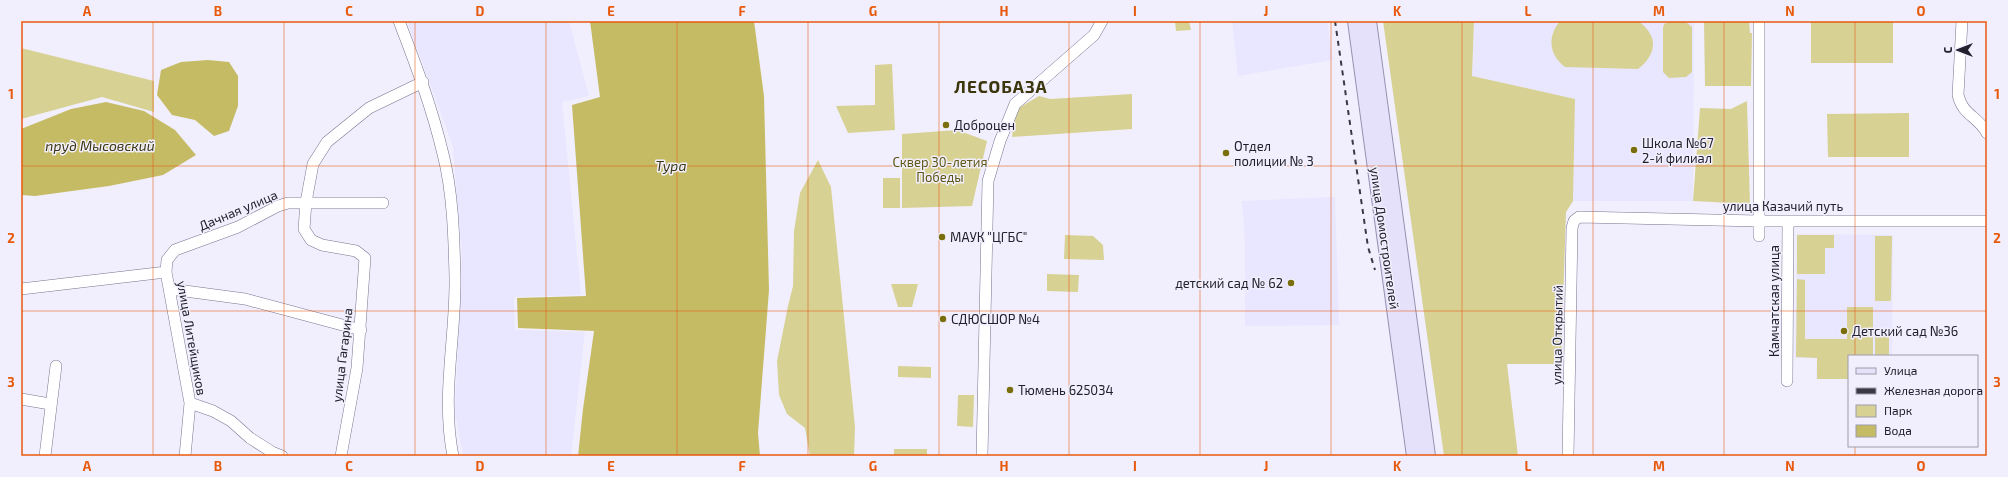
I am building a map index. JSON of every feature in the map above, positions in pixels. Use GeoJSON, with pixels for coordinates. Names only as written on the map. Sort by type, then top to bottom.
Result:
{"type":"FeatureCollection","features":[{"type":"Feature","properties":{"kind":"main road","name":"улица Домостроителей"},"geometry":{"type":"LineString","coordinates":[[1355,21],[1414,456]]}},
{"type":"Feature","properties":{"kind":"main road","name":"улица Домостроителей"},"geometry":{"type":"LineString","coordinates":[[1369,21],[1428,456]]}},
{"type":"Feature","properties":{"kind":"street"},"geometry":{"type":"LineString","coordinates":[[399,21],[423,82],[443,155],[452,216],[455,279],[447,407],[453,456]]}},
{"type":"Feature","properties":{"kind":"street"},"geometry":{"type":"LineString","coordinates":[[982,456],[987,189],[995,157],[1015,104],[1094,35],[1102,21]]}},
{"type":"Feature","properties":{"kind":"street"},"geometry":{"type":"LineString","coordinates":[[1759,21],[1759,236]]}},
{"type":"Feature","properties":{"kind":"street"},"geometry":{"type":"LineString","coordinates":[[1962,21],[1959,100],[1965,112],[1977,119],[1987,133]]}},
{"type":"Feature","properties":{"kind":"street"},"geometry":{"type":"LineString","coordinates":[[306,202],[313,164],[327,142],[369,108],[423,82]]}},
{"type":"Feature","properties":{"kind":"street","name":"Дачная улица"},"geometry":{"type":"LineString","coordinates":[[166,272],[167,260],[175,250],[238,227],[278,206],[288,203],[306,202],[383,203]]}},
{"type":"Feature","properties":{"kind":"street","name":"улица Гагарина"},"geometry":{"type":"LineString","coordinates":[[306,202],[304,229],[311,240],[322,245],[356,251],[365,258],[361,330],[357,368],[341,456]]}},
{"type":"Feature","properties":{"kind":"street","name":"улица Казачий путь"},"geometry":{"type":"LineString","coordinates":[[1579,217],[1759,221],[1987,221]]}},
{"type":"Feature","properties":{"kind":"street","name":"улица Открытий"},"geometry":{"type":"LineString","coordinates":[[1568,456],[1572,228],[1574,221],[1579,217]]}},
{"type":"Feature","properties":{"kind":"street","name":"Камчатская улица"},"geometry":{"type":"LineString","coordinates":[[1787,381],[1788,221]]}},
{"type":"Feature","properties":{"kind":"street"},"geometry":{"type":"LineString","coordinates":[[21,289],[166,272]]}},
{"type":"Feature","properties":{"kind":"street","name":"улица Литейщиков"},"geometry":{"type":"LineString","coordinates":[[166,272],[190,403],[185,456]]}},
{"type":"Feature","properties":{"kind":"street"},"geometry":{"type":"LineString","coordinates":[[170,289],[245,299],[361,330]]}},
{"type":"Feature","properties":{"kind":"street"},"geometry":{"type":"LineString","coordinates":[[44,456],[56,366]]}},
{"type":"Feature","properties":{"kind":"street"},"geometry":{"type":"LineString","coordinates":[[21,399],[50,404]]}},
{"type":"Feature","properties":{"kind":"street"},"geometry":{"type":"LineString","coordinates":[[190,403],[213,411],[231,421],[250,438],[272,452],[282,456]]}},
{"type":"Feature","properties":{"kind":"shaded area"},"geometry":{"type":"Polygon","coordinates":[[[407,21],[569,21],[589,96],[562,102],[581,295],[514,297],[515,330],[585,332],[571,456],[463,456],[455,411],[462,257],[453,147],[407,21]]]}},
{"type":"Feature","properties":{"kind":"shaded area"},"geometry":{"type":"Polygon","coordinates":[[[1232,21],[1327,21],[1333,60],[1238,76],[1232,21]]]}},
{"type":"Feature","properties":{"kind":"shaded area","name":"Школа №67 2-й филиал"},"geometry":{"type":"Polygon","coordinates":[[[1474,21],[1694,21],[1693,201],[1573,201],[1575,99],[1472,76],[1474,21]]]}},
{"type":"Feature","properties":{"kind":"shaded area","name":"детский сад № 62"},"geometry":{"type":"Polygon","coordinates":[[[1335,197],[1339,325],[1245,326],[1245,240],[1242,201],[1335,197]]]}},
{"type":"Feature","properties":{"kind":"shaded area","name":"Детский сад №36"},"geometry":{"type":"Polygon","coordinates":[[[1797,234],[1893,235],[1892,355],[1848,355],[1848,379],[1816,379],[1817,358],[1795,358],[1797,234]]]}},
{"type":"Feature","properties":{"kind":"green space"},"geometry":{"type":"Polygon","coordinates":[[[1175,21],[1189,21],[1191,30],[1176,31],[1175,21]]]}},
{"type":"Feature","properties":{"kind":"green space"},"geometry":{"type":"Polygon","coordinates":[[[1383,21],[1474,21],[1472,76],[1575,99],[1573,201],[1566,212],[1561,364],[1507,364],[1518,456],[1444,456],[1383,21]]]}},
{"type":"Feature","properties":{"kind":"green space"},"geometry":{"type":"Polygon","coordinates":[[[1560,21],[1638,21],[1650,33],[1653,45],[1652,51],[1649,57],[1638,69],[1565,67],[1556,57],[1552,46],[1553,33],[1560,21]]]}},
{"type":"Feature","properties":{"kind":"green space"},"geometry":{"type":"Polygon","coordinates":[[[1704,21],[1749,21],[1750,33],[1752,33],[1751,86],[1705,86],[1704,21]]]}},
{"type":"Feature","properties":{"kind":"green space"},"geometry":{"type":"Polygon","coordinates":[[[1811,21],[1893,21],[1893,63],[1811,63],[1811,21]]]}},
{"type":"Feature","properties":{"kind":"green space"},"geometry":{"type":"Polygon","coordinates":[[[1668,22],[1686,22],[1692,27],[1692,72],[1686,77],[1669,78],[1663,72],[1663,28],[1664,24],[1668,22]]]}},
{"type":"Feature","properties":{"kind":"green space"},"geometry":{"type":"Polygon","coordinates":[[[21,48],[154,81],[154,112],[102,97],[21,119],[21,48]]]}},
{"type":"Feature","properties":{"kind":"green space"},"geometry":{"type":"Polygon","coordinates":[[[892,64],[895,130],[848,133],[836,106],[875,105],[875,65],[892,64]]]}},
{"type":"Feature","properties":{"kind":"green space"},"geometry":{"type":"Polygon","coordinates":[[[1132,94],[1132,129],[1012,137],[1015,110],[1039,96],[1050,99],[1132,94]]]}},
{"type":"Feature","properties":{"kind":"green space"},"geometry":{"type":"Polygon","coordinates":[[[1747,101],[1750,204],[1693,201],[1700,108],[1731,109],[1747,101]]]}},
{"type":"Feature","properties":{"kind":"green space"},"geometry":{"type":"Polygon","coordinates":[[[1909,113],[1909,157],[1828,157],[1827,114],[1909,113]]]}},
{"type":"Feature","properties":{"kind":"green space","name":"Сквер 30-летия Победы"},"geometry":{"type":"Polygon","coordinates":[[[957,130],[987,141],[972,206],[902,208],[902,134],[957,130]]]}},
{"type":"Feature","properties":{"kind":"green space"},"geometry":{"type":"Polygon","coordinates":[[[818,160],[831,187],[855,427],[854,456],[810,456],[805,428],[787,414],[779,395],[777,361],[793,286],[794,231],[800,193],[818,160]]]}},
{"type":"Feature","properties":{"kind":"green space"},"geometry":{"type":"Polygon","coordinates":[[[883,178],[900,178],[900,208],[883,208],[883,178]]]}},
{"type":"Feature","properties":{"kind":"green space"},"geometry":{"type":"Polygon","coordinates":[[[1065,235],[1093,236],[1103,245],[1104,260],[1064,259],[1065,235]]]}},
{"type":"Feature","properties":{"kind":"green space"},"geometry":{"type":"Polygon","coordinates":[[[1797,235],[1834,235],[1834,248],[1825,248],[1825,274],[1797,274],[1797,235]]]}},
{"type":"Feature","properties":{"kind":"green space"},"geometry":{"type":"Polygon","coordinates":[[[1875,236],[1892,236],[1891,301],[1875,301],[1875,236]]]}},
{"type":"Feature","properties":{"kind":"green space"},"geometry":{"type":"Polygon","coordinates":[[[1047,274],[1079,275],[1078,292],[1047,291],[1047,274]]]}},
{"type":"Feature","properties":{"kind":"green space"},"geometry":{"type":"Polygon","coordinates":[[[1797,279],[1805,280],[1805,339],[1847,339],[1847,307],[1873,307],[1873,355],[1848,355],[1848,379],[1817,379],[1817,358],[1796,357],[1797,279]]]}},
{"type":"Feature","properties":{"kind":"green space"},"geometry":{"type":"Polygon","coordinates":[[[891,284],[918,284],[912,307],[898,307],[891,284]]]}},
{"type":"Feature","properties":{"kind":"green space"},"geometry":{"type":"Polygon","coordinates":[[[1875,335],[1889,335],[1889,355],[1875,355],[1875,335]]]}},
{"type":"Feature","properties":{"kind":"green space"},"geometry":{"type":"Polygon","coordinates":[[[898,366],[931,367],[931,378],[898,377],[898,366]]]}},
{"type":"Feature","properties":{"kind":"green space"},"geometry":{"type":"Polygon","coordinates":[[[958,395],[974,395],[973,427],[957,426],[958,395]]]}},
{"type":"Feature","properties":{"kind":"green space"},"geometry":{"type":"Polygon","coordinates":[[[894,449],[927,449],[927,456],[894,456],[894,449]]]}},
{"type":"Feature","properties":{"kind":"water","name":"Тура"},"geometry":{"type":"Polygon","coordinates":[[[590,21],[754,21],[764,96],[769,290],[758,433],[760,456],[578,456],[594,331],[518,328],[517,298],[586,296],[572,105],[600,97],[590,21]]]}},
{"type":"Feature","properties":{"kind":"water"},"geometry":{"type":"Polygon","coordinates":[[[208,60],[229,62],[238,76],[238,106],[229,131],[214,136],[195,120],[172,115],[157,95],[161,70],[181,62],[208,60]]]}},
{"type":"Feature","properties":{"kind":"water","name":"пруд Мысовский"},"geometry":{"type":"Polygon","coordinates":[[[106,102],[144,111],[175,130],[196,155],[163,175],[109,186],[35,196],[21,195],[21,129],[71,109],[106,102]]]}},
{"type":"Feature","properties":{"kind":"railway"},"geometry":{"type":"LineString","coordinates":[[1335,21],[1368,247],[1375,270]]}},
{"type":"Feature","properties":{"kind":"place","name":"Доброцен"},"geometry":{"type":"Point","coordinates":[946,125]}},
{"type":"Feature","properties":{"kind":"place","name":"Школа №67 2-й филиал"},"geometry":{"type":"Point","coordinates":[1634,150]}},
{"type":"Feature","properties":{"kind":"place","name":"Отдел полиции № 3"},"geometry":{"type":"Point","coordinates":[1226,153]}},
{"type":"Feature","properties":{"kind":"place","name":"МАУК \"ЦГБС\""},"geometry":{"type":"Point","coordinates":[942,237]}},
{"type":"Feature","properties":{"kind":"place","name":"детский сад № 62"},"geometry":{"type":"Point","coordinates":[1291,283]}},
{"type":"Feature","properties":{"kind":"place","name":"СДЮСШОР №4"},"geometry":{"type":"Point","coordinates":[943,319]}},
{"type":"Feature","properties":{"kind":"place","name":"Детский сад №36"},"geometry":{"type":"Point","coordinates":[1844,331]}},
{"type":"Feature","properties":{"kind":"place","name":"Тюмень 625034"},"geometry":{"type":"Point","coordinates":[1010,390]}},
{"type":"Feature","properties":{"kind":"district","name":"ЛЕСОБАЗА"},"geometry":{"type":"Point","coordinates":[1001,86]}}]}
